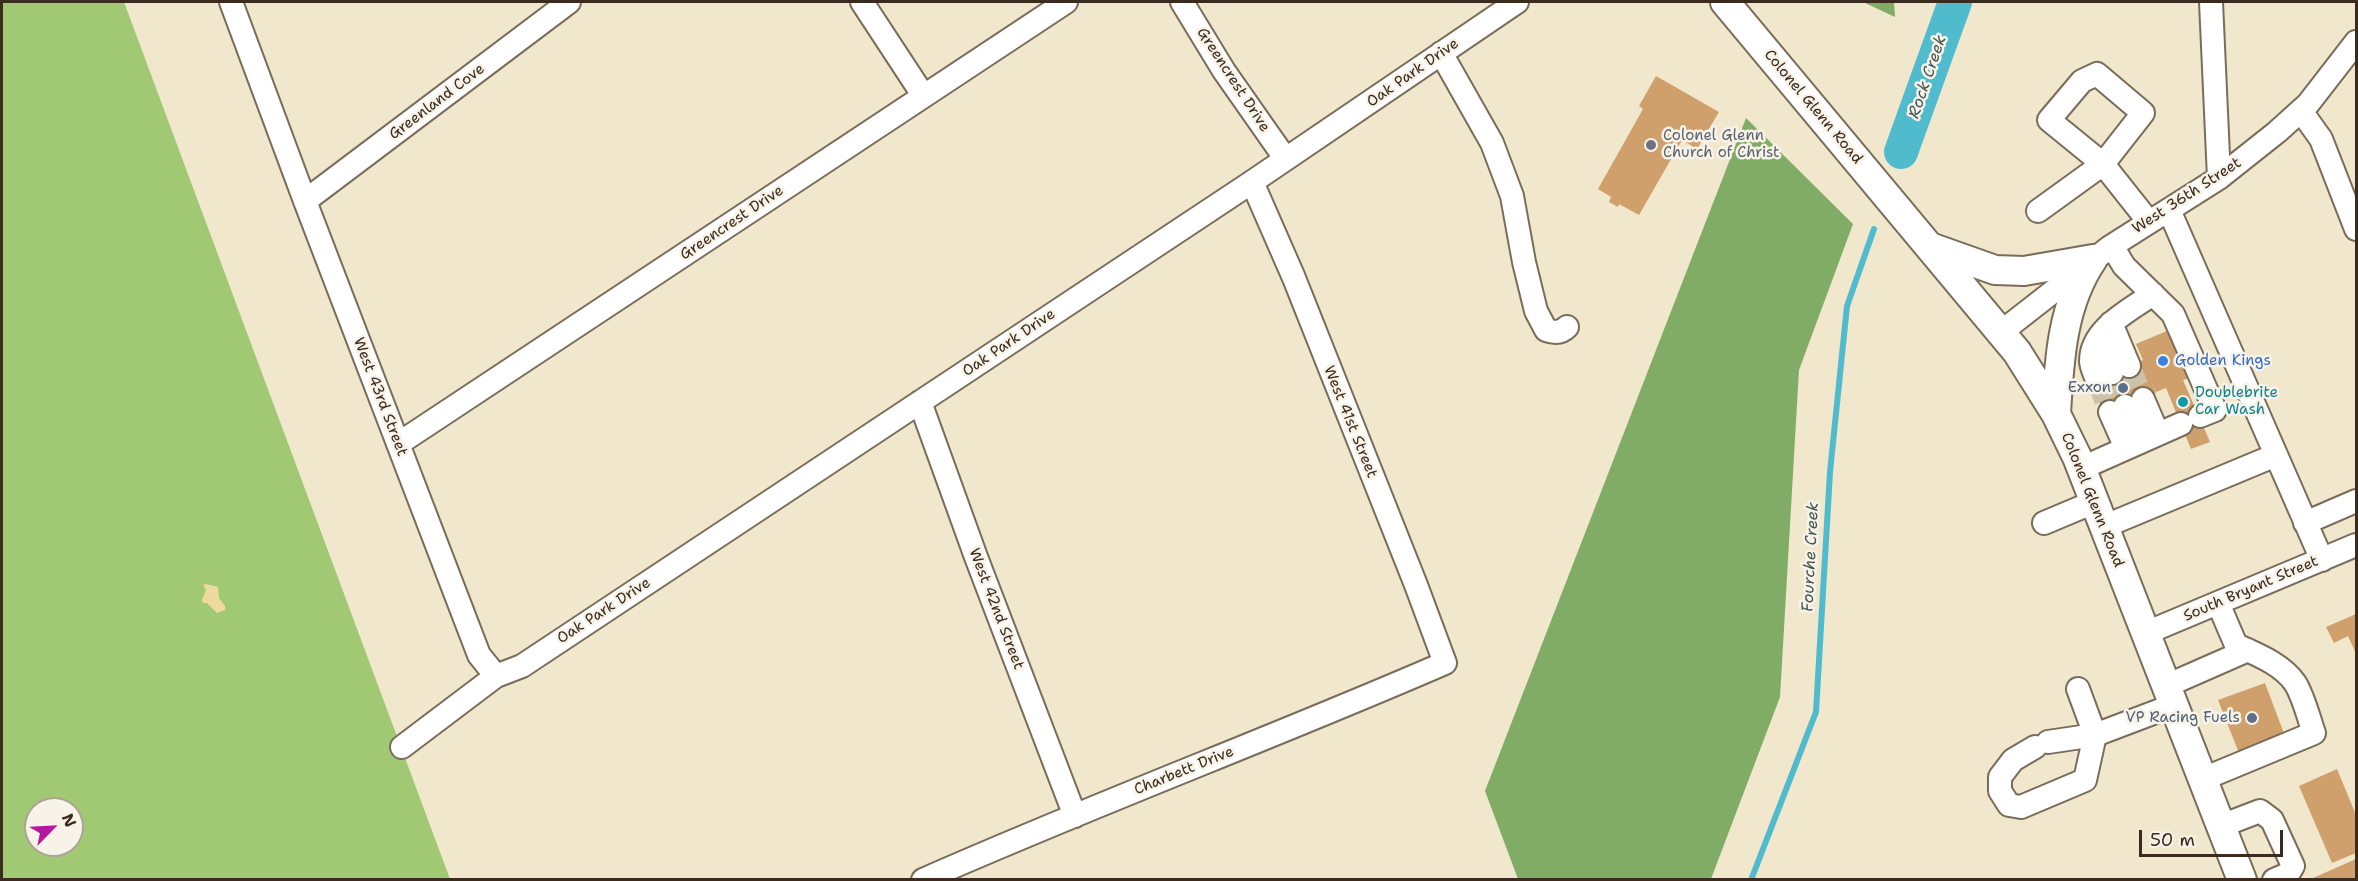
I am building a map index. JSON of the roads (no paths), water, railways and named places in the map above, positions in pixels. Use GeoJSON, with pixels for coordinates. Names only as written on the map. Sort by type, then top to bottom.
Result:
{"type":"FeatureCollection","features":[{"type":"Feature","properties":{"kind":"main road","name":"Colonel Glenn Road"},"geometry":{"type":"LineString","coordinates":[[1725,2],[2017,352],[2056,414],[2082,468],[2242,879]]}},
{"type":"Feature","properties":{"kind":"main road"},"geometry":{"type":"LineString","coordinates":[[1928,246],[1995,270],[2024,271],[2102,253]]}},
{"type":"Feature","properties":{"kind":"main road"},"geometry":{"type":"LineString","coordinates":[[2056,414],[2062,346],[2069,310],[2081,276],[2102,253]]}},
{"type":"Feature","properties":{"kind":"street","name":"West 43rd Street"},"geometry":{"type":"LineString","coordinates":[[231,2],[479,654],[496,676]]}},
{"type":"Feature","properties":{"kind":"street","name":"Greenland Cove"},"geometry":{"type":"LineString","coordinates":[[305,201],[569,2]]}},
{"type":"Feature","properties":{"kind":"street"},"geometry":{"type":"LineString","coordinates":[[862,2],[923,95]]}},
{"type":"Feature","properties":{"kind":"street","name":"Greencrest Drive"},"geometry":{"type":"LineString","coordinates":[[398,444],[1066,2]]}},
{"type":"Feature","properties":{"kind":"street","name":"Greencrest Drive"},"geometry":{"type":"LineString","coordinates":[[1182,2],[1224,70],[1285,158]]}},
{"type":"Feature","properties":{"kind":"street","name":"Oak Park Drive"},"geometry":{"type":"LineString","coordinates":[[496,676],[522,666],[1285,158],[1351,117],[1517,2]]}},
{"type":"Feature","properties":{"kind":"street"},"geometry":{"type":"LineString","coordinates":[[2211,2],[2218,178]]}},
{"type":"Feature","properties":{"kind":"street","name":"West 36th Street"},"geometry":{"type":"LineString","coordinates":[[2000,333],[2102,253],[2218,178],[2301,111],[2356,42]]}},
{"type":"Feature","properties":{"kind":"street"},"geometry":{"type":"LineString","coordinates":[[1441,53],[1492,142],[1512,196],[1536,311],[1546,330],[1563,331],[1567,327]]}},
{"type":"Feature","properties":{"kind":"street"},"geometry":{"type":"LineString","coordinates":[[2301,111],[2321,139],[2356,229]]}},
{"type":"Feature","properties":{"kind":"street"},"geometry":{"type":"LineString","coordinates":[[2038,210],[2103,164],[2149,222]]}},
{"type":"Feature","properties":{"kind":"street","name":"West 41st Street"},"geometry":{"type":"LineString","coordinates":[[1252,182],[1294,278],[1445,663]]}},
{"type":"Feature","properties":{"kind":"street"},"geometry":{"type":"LineString","coordinates":[[2169,210],[2322,560]]}},
{"type":"Feature","properties":{"kind":"street"},"geometry":{"type":"LineString","coordinates":[[2082,468],[2215,410],[2173,314],[2124,266],[2102,253]]}},
{"type":"Feature","properties":{"kind":"street"},"geometry":{"type":"LineString","coordinates":[[2104,332],[2112,373],[2091,363],[2094,346],[2104,332],[2153,294]]}},
{"type":"Feature","properties":{"kind":"street","name":"West 42nd Street"},"geometry":{"type":"LineString","coordinates":[[920,402],[1074,816]]}},
{"type":"Feature","properties":{"kind":"street"},"geometry":{"type":"LineString","coordinates":[[2142,442],[2126,406],[2142,442]]}},
{"type":"Feature","properties":{"kind":"street"},"geometry":{"type":"LineString","coordinates":[[2044,523],[2099,514],[2276,455]]}},
{"type":"Feature","properties":{"kind":"street"},"geometry":{"type":"LineString","coordinates":[[2305,523],[2356,501]]}},
{"type":"Feature","properties":{"kind":"street","name":"South Bryant Street"},"geometry":{"type":"LineString","coordinates":[[2146,633],[2356,545]]}},
{"type":"Feature","properties":{"kind":"street"},"geometry":{"type":"LineString","coordinates":[[2203,779],[2314,733],[2296,684],[2278,667],[2236,645],[2218,603]]}},
{"type":"Feature","properties":{"kind":"street"},"geometry":{"type":"LineString","coordinates":[[2078,689],[2095,735],[2085,780],[2021,807],[2009,805],[2000,791],[2000,777],[2013,760],[2051,743],[2095,735],[2248,650]]}},
{"type":"Feature","properties":{"kind":"street","name":"Charbett Drive"},"geometry":{"type":"LineString","coordinates":[[923,879],[1291,729],[1445,663]]}},
{"type":"Feature","properties":{"kind":"street"},"geometry":{"type":"LineString","coordinates":[[402,747],[496,676]]}},
{"type":"Feature","properties":{"kind":"street"},"geometry":{"type":"LineString","coordinates":[[2013,760],[2027,761],[2061,751],[2051,743]]}},
{"type":"Feature","properties":{"kind":"street"},"geometry":{"type":"LineString","coordinates":[[2221,826],[2260,811],[2265,813],[2272,820],[2293,866],[2284,877]]}},
{"type":"Feature","properties":{"kind":"waterway","name":"Rock Creek"},"geometry":{"type":"LineString","coordinates":[[1901,152],[1955,2]]}},
{"type":"Feature","properties":{"kind":"waterway","name":"Fourche Creek"},"geometry":{"type":"LineString","coordinates":[[1751,880],[1816,712],[1830,472],[1847,306],[1874,229]]}},
{"type":"Feature","properties":{"kind":"tunnel"},"geometry":{"type":"LineString","coordinates":[[2129,366],[2143,399]]}},
{"type":"Feature","properties":{"kind":"tunnel"},"geometry":{"type":"LineString","coordinates":[[2112,373],[2125,406]]}},
{"type":"Feature","properties":{"kind":"tunnel"},"geometry":{"type":"LineString","coordinates":[[2097,380],[2110,412]]}},
{"type":"Feature","properties":{"kind":"place","name":"Colonel Glenn Church of Christ"},"geometry":{"type":"Point","coordinates":[1651,145]}},
{"type":"Feature","properties":{"kind":"place","name":"Golden Kings"},"geometry":{"type":"Point","coordinates":[2163,361]}},
{"type":"Feature","properties":{"kind":"place","name":"Exxon"},"geometry":{"type":"Point","coordinates":[2123,388]}},
{"type":"Feature","properties":{"kind":"place","name":"Doublebrite Car Wash"},"geometry":{"type":"Point","coordinates":[2183,402]}},
{"type":"Feature","properties":{"kind":"place","name":"VP Racing Fuels"},"geometry":{"type":"Point","coordinates":[2252,718]}}]}
